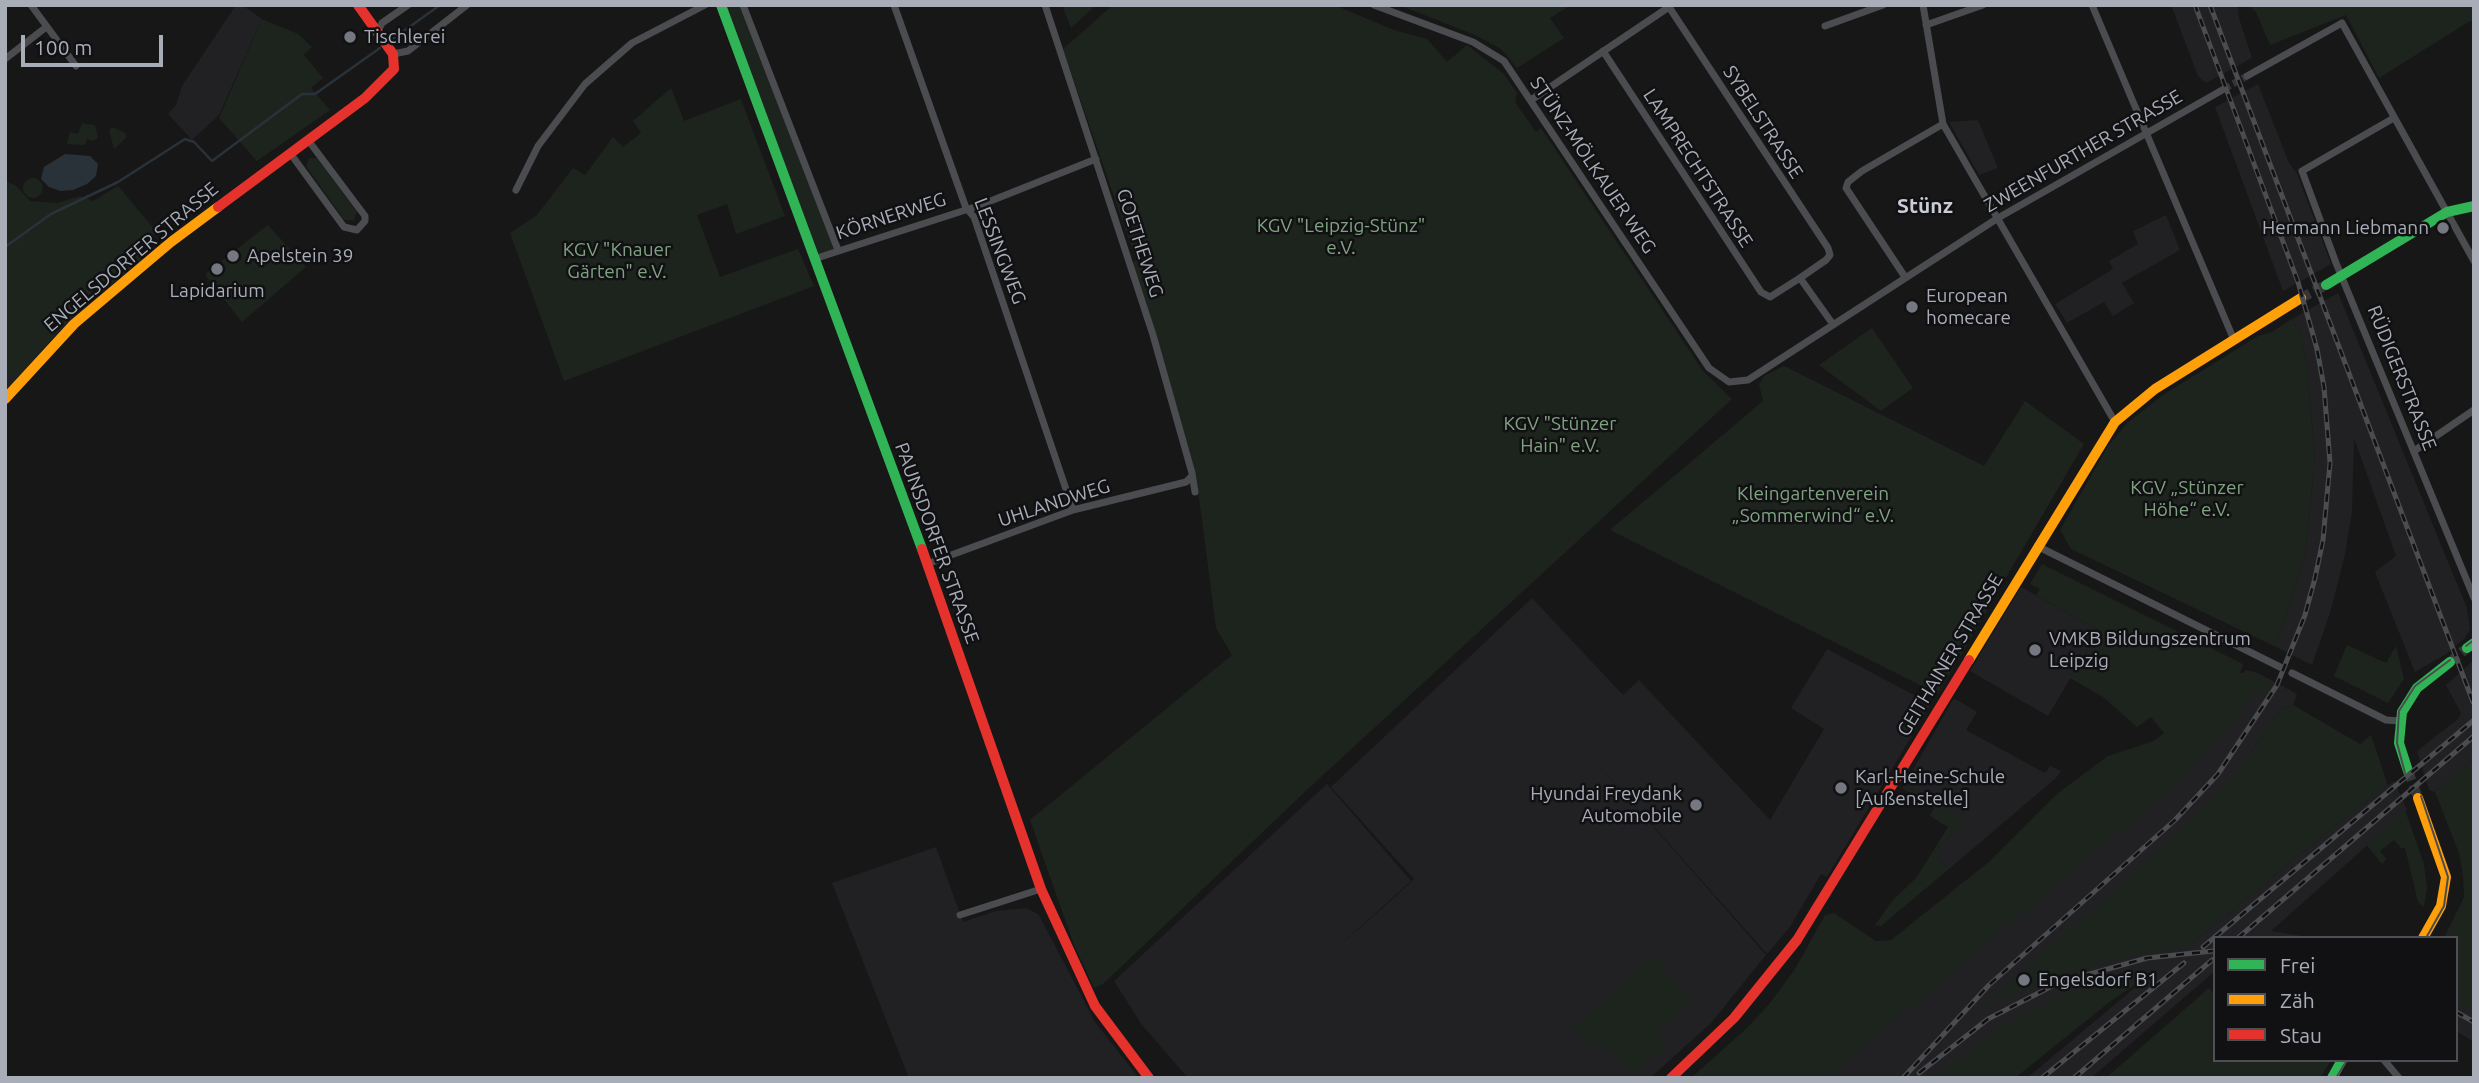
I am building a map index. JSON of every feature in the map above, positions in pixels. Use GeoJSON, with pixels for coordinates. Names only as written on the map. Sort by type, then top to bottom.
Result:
{"type":"FeatureCollection","features":[{"type":"Feature","properties":{"kind":"main road"},"geometry":{"type":"LineString","coordinates":[[358,5],[386,43]]}},
{"type":"Feature","properties":{"kind":"main road","name":"PAUNSDORFER STRASSE"},"geometry":{"type":"LineString","coordinates":[[721,5],[927,564],[1041,889],[1095,1006],[1149,1078]]}},
{"type":"Feature","properties":{"kind":"main road","name":"ENGELSDORFER STRASSE"},"geometry":{"type":"LineString","coordinates":[[5,399],[74,324],[171,242],[388,77],[394,69],[386,43]]}},
{"type":"Feature","properties":{"kind":"main road"},"geometry":{"type":"LineString","coordinates":[[2326,285],[2447,212],[2474,206]]}},
{"type":"Feature","properties":{"kind":"main road","name":"GEITHAINER STRASSE"},"geometry":{"type":"LineString","coordinates":[[1671,1078],[1734,1018],[1797,940],[2115,422],[2155,389],[2301,299]]}},
{"type":"Feature","properties":{"kind":"main road"},"geometry":{"type":"LineString","coordinates":[[2407,771],[2399,743],[2400,721],[2417,688],[2451,662]]}},
{"type":"Feature","properties":{"kind":"main road"},"geometry":{"type":"LineString","coordinates":[[2418,798],[2444,866],[2446,885],[2441,906],[2424,936]]}},
{"type":"Feature","properties":{"kind":"main road"},"geometry":{"type":"LineString","coordinates":[[2332,1078],[2341,1062]]}},
{"type":"Feature","properties":{"kind":"street"},"geometry":{"type":"LineString","coordinates":[[31,5],[76,66]]}},
{"type":"Feature","properties":{"kind":"street"},"geometry":{"type":"LineString","coordinates":[[408,5],[382,23],[386,43],[408,51],[467,5]]}},
{"type":"Feature","properties":{"kind":"street"},"geometry":{"type":"LineString","coordinates":[[516,190],[544,136],[584,84],[632,43],[705,5]]}},
{"type":"Feature","properties":{"kind":"street"},"geometry":{"type":"LineString","coordinates":[[743,5],[838,250]]}},
{"type":"Feature","properties":{"kind":"street","name":"LESSINGWEG"},"geometry":{"type":"LineString","coordinates":[[894,5],[967,208],[974,217],[1073,510]]}},
{"type":"Feature","properties":{"kind":"street","name":"GOETHEWEG"},"geometry":{"type":"LineString","coordinates":[[1045,5],[1153,335],[1195,492]]}},
{"type":"Feature","properties":{"kind":"street","name":"STÜNZ-MÖLKAUER WEG"},"geometry":{"type":"LineString","coordinates":[[1374,5],[1496,53],[1531,100],[1709,368],[1729,382],[1748,380]]}},
{"type":"Feature","properties":{"kind":"street"},"geometry":{"type":"LineString","coordinates":[[1825,26],[1883,5]]}},
{"type":"Feature","properties":{"kind":"street"},"geometry":{"type":"LineString","coordinates":[[1926,25],[1983,5]]}},
{"type":"Feature","properties":{"kind":"street"},"geometry":{"type":"LineString","coordinates":[[2092,5],[2234,340]]}},
{"type":"Feature","properties":{"kind":"street"},"geometry":{"type":"LineString","coordinates":[[1924,6],[1943,124],[2115,422]]}},
{"type":"Feature","properties":{"kind":"street","name":"SYBELSTRASSE"},"geometry":{"type":"LineString","coordinates":[[1603,51],[1669,7],[1830,254],[1800,278]]}},
{"type":"Feature","properties":{"kind":"street"},"geometry":{"type":"LineString","coordinates":[[2247,76],[2342,23],[2392,119],[2474,261]]}},
{"type":"Feature","properties":{"kind":"street"},"geometry":{"type":"LineString","coordinates":[[5,59],[46,28]]}},
{"type":"Feature","properties":{"kind":"street"},"geometry":{"type":"LineString","coordinates":[[1531,100],[1603,51]]}},
{"type":"Feature","properties":{"kind":"street","name":"LAMPRECHTSTRASSE"},"geometry":{"type":"LineString","coordinates":[[1603,51],[1760,292],[1770,297],[1800,278]]}},
{"type":"Feature","properties":{"kind":"street","name":"ZWEENFURTHER STRASSE"},"geometry":{"type":"LineString","coordinates":[[1748,380],[1832,323],[1998,218],[2224,89]]}},
{"type":"Feature","properties":{"kind":"street","name":"RÜDIGERSTRASSE"},"geometry":{"type":"LineString","coordinates":[[2392,119],[2302,171],[2342,276],[2474,598]]}},
{"type":"Feature","properties":{"kind":"street"},"geometry":{"type":"LineString","coordinates":[[1905,277],[1846,188],[1848,182],[1861,171],[1943,124]]}},
{"type":"Feature","properties":{"kind":"street"},"geometry":{"type":"LineString","coordinates":[[290,153],[344,227],[358,230],[365,221],[365,216],[308,140]]}},
{"type":"Feature","properties":{"kind":"street","name":"KÖRNERWEG"},"geometry":{"type":"LineString","coordinates":[[814,259],[967,208],[1096,159]]}},
{"type":"Feature","properties":{"kind":"street"},"geometry":{"type":"LineString","coordinates":[[1800,278],[1832,323]]}},
{"type":"Feature","properties":{"kind":"street"},"geometry":{"type":"LineString","coordinates":[[2414,451],[2474,410]]}},
{"type":"Feature","properties":{"kind":"street","name":"UHLANDWEG"},"geometry":{"type":"LineString","coordinates":[[927,564],[1073,510],[1186,482],[1191,478]]}},
{"type":"Feature","properties":{"kind":"street"},"geometry":{"type":"LineString","coordinates":[[2037,546],[2280,667]]}},
{"type":"Feature","properties":{"kind":"street"},"geometry":{"type":"LineString","coordinates":[[2292,673],[2386,720],[2400,721]]}},
{"type":"Feature","properties":{"kind":"street"},"geometry":{"type":"LineString","coordinates":[[960,915],[1041,889]]}},
{"type":"Feature","properties":{"kind":"street"},"geometry":{"type":"LineString","coordinates":[[2386,1062],[2399,1078]]}},
{"type":"Feature","properties":{"kind":"shaded area"},"geometry":{"type":"Polygon","coordinates":[[[236,5],[242,5],[262,19],[219,115],[192,140],[168,114],[176,105],[182,86],[236,5]]]}},
{"type":"Feature","properties":{"kind":"shaded area"},"geometry":{"type":"Polygon","coordinates":[[[2171,5],[2238,5],[2239,18],[2252,58],[2206,83],[2198,76],[2171,5]]]}},
{"type":"Feature","properties":{"kind":"shaded area"},"geometry":{"type":"Polygon","coordinates":[[[2258,84],[2289,163],[2297,173],[2331,264],[2283,291],[2215,107],[2258,84]]]}},
{"type":"Feature","properties":{"kind":"shaded area"},"geometry":{"type":"Polygon","coordinates":[[[1978,120],[1998,168],[1979,175],[1949,122],[1978,120]]]}},
{"type":"Feature","properties":{"kind":"shaded area"},"geometry":{"type":"Polygon","coordinates":[[[65,154],[90,156],[98,164],[96,176],[87,184],[73,190],[60,191],[49,187],[41,179],[44,167],[65,154]]]}},
{"type":"Feature","properties":{"kind":"shaded area"},"geometry":{"type":"Polygon","coordinates":[[[2166,215],[2180,250],[2122,283],[2134,303],[2113,316],[2104,302],[2067,323],[2055,304],[2113,269],[2109,261],[2138,244],[2133,231],[2166,215]]]}},
{"type":"Feature","properties":{"kind":"shaded area"},"geometry":{"type":"Polygon","coordinates":[[[2338,293],[2467,608],[2470,629],[2465,638],[2446,654],[2415,672],[2375,572],[2396,556],[2354,438],[2352,512],[2344,559],[2330,613],[2312,665],[2276,647],[2305,555],[2315,460],[2307,364],[2300,333],[2292,319],[2338,293]]]}},
{"type":"Feature","properties":{"kind":"shaded area","name":"VMKB Bildungszentrum Leipzig"},"geometry":{"type":"Polygon","coordinates":[[[2021,587],[2099,630],[2048,716],[1970,671],[2021,587]]]}},
{"type":"Feature","properties":{"kind":"shaded area"},"geometry":{"type":"Polygon","coordinates":[[[1532,598],[1623,695],[1639,680],[1770,820],[1824,729],[1791,708],[1827,649],[1931,704],[1827,877],[1821,874],[1790,927],[1767,954],[1576,739],[1766,955],[1711,1023],[1650,1078],[1188,1078],[1142,1025],[1114,981],[1327,784],[1411,881],[1329,955],[1396,896],[1414,879],[1331,787],[1532,598]]]}},
{"type":"Feature","properties":{"kind":"shaded area"},"geometry":{"type":"Polygon","coordinates":[[[2474,660],[2474,758],[2435,792],[2429,790],[2417,751],[2458,719],[2461,713],[2446,685],[2474,660]]]}},
{"type":"Feature","properties":{"kind":"shaded area"},"geometry":{"type":"Polygon","coordinates":[[[2246,670],[2258,673],[2297,694],[2293,705],[2280,710],[2234,777],[2111,894],[2181,945],[2190,945],[2353,811],[2394,781],[2407,810],[2271,931],[2302,936],[2213,936],[2213,973],[2091,1078],[2027,1078],[2151,974],[2112,1000],[1952,1078],[1785,1078],[2246,670]]]}},
{"type":"Feature","properties":{"kind":"shaded area"},"geometry":{"type":"Polygon","coordinates":[[[1954,698],[1977,712],[1966,730],[2045,773],[2050,766],[2061,771],[1949,869],[1934,852],[1964,823],[1904,785],[1954,698]]]}},
{"type":"Feature","properties":{"kind":"shaded area"},"geometry":{"type":"Polygon","coordinates":[[[936,847],[963,922],[996,911],[1027,908],[1039,915],[1095,1022],[1139,1078],[909,1078],[832,883],[936,847]]]}},
{"type":"Feature","properties":{"kind":"shaded area"},"geometry":{"type":"Polygon","coordinates":[[[2458,984],[2474,995],[2474,1042],[2458,1032],[2458,984]]]}},
{"type":"Feature","properties":{"kind":"green space"},"geometry":{"type":"Polygon","coordinates":[[[721,5],[743,5],[838,250],[814,259],[721,5]]]}},
{"type":"Feature","properties":{"kind":"green space"},"geometry":{"type":"Polygon","coordinates":[[[1065,5],[1096,5],[1071,28],[1063,8],[1065,5]]]}},
{"type":"Feature","properties":{"kind":"green space"},"geometry":{"type":"Polygon","coordinates":[[[1113,5],[1334,5],[1394,30],[1427,39],[1447,62],[1467,45],[1504,74],[1517,93],[1515,102],[1536,132],[1541,128],[1703,371],[1732,399],[1309,788],[1103,984],[1094,988],[1074,945],[1030,820],[1232,655],[1216,628],[1196,474],[1133,263],[1136,260],[1063,49],[1113,5]]]}},
{"type":"Feature","properties":{"kind":"green space"},"geometry":{"type":"Polygon","coordinates":[[[1399,5],[1571,5],[1550,18],[1564,38],[1517,68],[1501,49],[1475,35],[1399,5]]]}},
{"type":"Feature","properties":{"kind":"green space"},"geometry":{"type":"Polygon","coordinates":[[[2248,5],[2474,5],[2474,21],[2379,78],[2346,15],[2270,45],[2256,12],[2248,5]]]}},
{"type":"Feature","properties":{"kind":"green space"},"geometry":{"type":"Polygon","coordinates":[[[262,19],[298,34],[312,47],[304,55],[323,78],[311,88],[330,110],[257,161],[219,118],[262,19]]]}},
{"type":"Feature","properties":{"kind":"green space","name":"KGV \"Knauer Gärten\" e.V."},"geometry":{"type":"Polygon","coordinates":[[[671,88],[684,121],[741,99],[785,216],[736,234],[727,204],[697,215],[720,277],[798,249],[814,286],[564,381],[510,233],[536,216],[573,168],[585,175],[613,137],[623,147],[641,133],[633,121],[671,88]]]}},
{"type":"Feature","properties":{"kind":"green space"},"geometry":{"type":"Polygon","coordinates":[[[82,123],[95,125],[98,138],[93,141],[87,139],[85,145],[67,144],[70,132],[78,134],[82,123]]]}},
{"type":"Feature","properties":{"kind":"green space"},"geometry":{"type":"Polygon","coordinates":[[[112,127],[126,133],[126,138],[114,149],[109,130],[112,127]]]}},
{"type":"Feature","properties":{"kind":"green space"},"geometry":{"type":"Polygon","coordinates":[[[309,158],[317,158],[357,212],[354,220],[344,220],[306,166],[309,158]]]}},
{"type":"Feature","properties":{"kind":"green space"},"geometry":{"type":"Polygon","coordinates":[[[29,178],[37,178],[43,188],[37,198],[29,198],[23,192],[23,184],[29,178]]]}},
{"type":"Feature","properties":{"kind":"green space"},"geometry":{"type":"Polygon","coordinates":[[[5,181],[15,185],[30,201],[57,203],[80,196],[93,201],[118,186],[155,230],[153,249],[63,327],[5,391],[5,181]]]}},
{"type":"Feature","properties":{"kind":"green space"},"geometry":{"type":"Polygon","coordinates":[[[268,225],[306,267],[242,322],[206,276],[207,272],[268,225]]]}},
{"type":"Feature","properties":{"kind":"green space","name":"KGV „Stünzer Höhe“ e.V."},"geometry":{"type":"Polygon","coordinates":[[[2292,319],[2300,333],[2307,364],[2315,460],[2305,555],[2276,647],[2071,549],[2060,530],[2108,446],[2127,423],[2163,395],[2258,336],[2270,333],[2292,319]]]}},
{"type":"Feature","properties":{"kind":"green space"},"geometry":{"type":"Polygon","coordinates":[[[1872,328],[1913,388],[1881,411],[1819,365],[1872,328]]]}},
{"type":"Feature","properties":{"kind":"green space","name":"Kleingartenverein „Sommerwind“ e.V."},"geometry":{"type":"Polygon","coordinates":[[[1784,366],[1984,466],[2025,401],[2084,444],[1938,694],[1610,530],[1763,401],[1759,384],[1764,376],[1784,366]]]}},
{"type":"Feature","properties":{"kind":"green space"},"geometry":{"type":"Polygon","coordinates":[[[2042,564],[2243,664],[2240,673],[2258,673],[2272,682],[2265,694],[2257,692],[2180,781],[1827,1078],[1691,1078],[1747,1028],[1770,1003],[1795,969],[1825,915],[1834,913],[1876,941],[1891,940],[1990,861],[2058,793],[2108,756],[2154,741],[2164,733],[2151,717],[2137,727],[2103,697],[2070,678],[2099,630],[2036,595],[2040,589],[2030,584],[2042,564]]]}},
{"type":"Feature","properties":{"kind":"green space"},"geometry":{"type":"Polygon","coordinates":[[[2347,645],[2386,663],[2396,646],[2404,679],[2388,703],[2334,676],[2347,645]]]}},
{"type":"Feature","properties":{"kind":"green space"},"geometry":{"type":"Polygon","coordinates":[[[2293,705],[2360,744],[2371,735],[2388,786],[2353,811],[2190,945],[2121,958],[2053,979],[1980,1009],[2197,815],[2234,777],[2280,710],[2293,705]]]}},
{"type":"Feature","properties":{"kind":"green space"},"geometry":{"type":"Polygon","coordinates":[[[2474,758],[2474,1011],[2458,1001],[2458,936],[2445,936],[2464,897],[2463,876],[2459,853],[2435,792],[2474,758]]]}},
{"type":"Feature","properties":{"kind":"green space"},"geometry":{"type":"Polygon","coordinates":[[[1904,785],[1965,822],[1934,852],[1949,869],[1881,926],[1875,925],[1893,900],[1917,877],[1948,827],[1930,816],[1934,808],[1902,788],[1904,785]]]}},
{"type":"Feature","properties":{"kind":"green space"},"geometry":{"type":"Polygon","coordinates":[[[2405,810],[2424,864],[2427,888],[2424,907],[2418,902],[2405,848],[2401,848],[2394,840],[2380,851],[2386,859],[2382,864],[2366,844],[2405,810]]]}},
{"type":"Feature","properties":{"kind":"green space"},"geometry":{"type":"Polygon","coordinates":[[[1652,955],[1693,1001],[1657,1035],[1666,1046],[1635,1074],[1613,1055],[1570,1030],[1652,955]]]}},
{"type":"Feature","properties":{"kind":"green space"},"geometry":{"type":"Polygon","coordinates":[[[2160,967],[2112,1000],[2015,1078],[1934,1078],[1975,1044],[2020,1017],[2065,995],[2124,973],[2160,967]]]}},
{"type":"Feature","properties":{"kind":"green space"},"geometry":{"type":"Polygon","coordinates":[[[2209,988],[2213,993],[2213,1062],[2330,1062],[2320,1078],[2106,1078],[2209,988]]]}},
{"type":"Feature","properties":{"kind":"waterway"},"geometry":{"type":"LineString","coordinates":[[394,38],[440,5]]}},
{"type":"Feature","properties":{"kind":"waterway"},"geometry":{"type":"LineString","coordinates":[[5,247],[51,214],[118,182],[185,139],[194,142],[212,161],[302,94],[315,94],[380,48]]}},
{"type":"Feature","properties":{"kind":"tunnel"},"geometry":{"type":"LineString","coordinates":[[2224,89],[2247,76]]}},
{"type":"Feature","properties":{"kind":"tunnel"},"geometry":{"type":"LineString","coordinates":[[2301,298],[2326,285]]}},
{"type":"Feature","properties":{"kind":"tunnel"},"geometry":{"type":"LineString","coordinates":[[2450,662],[2467,648]]}},
{"type":"Feature","properties":{"kind":"tunnel"},"geometry":{"type":"LineString","coordinates":[[2408,771],[2418,798]]}},
{"type":"Feature","properties":{"kind":"tram line"},"geometry":{"type":"LineString","coordinates":[[2466,646],[2474,640]]}},
{"type":"Feature","properties":{"kind":"tram line"},"geometry":{"type":"LineString","coordinates":[[2405,773],[2397,743],[2399,711],[2415,686],[2450,660]]}},
{"type":"Feature","properties":{"kind":"tram line"},"geometry":{"type":"LineString","coordinates":[[2421,796],[2448,877],[2444,906],[2427,936]]}},
{"type":"Feature","properties":{"kind":"tram line"},"geometry":{"type":"LineString","coordinates":[[2336,1078],[2346,1062]]}},
{"type":"Feature","properties":{"kind":"railway"},"geometry":{"type":"LineString","coordinates":[[1903,1078],[1989,985],[2175,820],[2218,774],[2277,685],[2305,615],[2323,540],[2330,463],[2324,387],[2317,349],[2298,282],[2195,5]]}},
{"type":"Feature","properties":{"kind":"railway"},"geometry":{"type":"LineString","coordinates":[[2210,5],[2473,702]]}},
{"type":"Feature","properties":{"kind":"railway"},"geometry":{"type":"LineString","coordinates":[[2216,936],[2474,720]]}},
{"type":"Feature","properties":{"kind":"railway"},"geometry":{"type":"LineString","coordinates":[[2240,936],[2474,736]]}},
{"type":"Feature","properties":{"kind":"railway"},"geometry":{"type":"LineString","coordinates":[[2203,947],[2213,939]]}},
{"type":"Feature","properties":{"kind":"railway"},"geometry":{"type":"LineString","coordinates":[[1919,1073],[1988,1019],[2058,983],[2147,958],[2213,951]]}},
{"type":"Feature","properties":{"kind":"railway"},"geometry":{"type":"LineString","coordinates":[[2074,1078],[2212,960]]}},
{"type":"Feature","properties":{"kind":"railway"},"geometry":{"type":"LineString","coordinates":[[2042,1078],[2184,963]]}},
{"type":"Feature","properties":{"kind":"railway"},"geometry":{"type":"LineString","coordinates":[[2458,1013],[2474,1022]]}},
{"type":"Feature","properties":{"kind":"traffic: fast"},"geometry":{"type":"LineString","coordinates":[[721,5],[922,549]]}},
{"type":"Feature","properties":{"kind":"traffic: fast"},"geometry":{"type":"LineString","coordinates":[[2326,285],[2447,212],[2474,206]]}},
{"type":"Feature","properties":{"kind":"traffic: fast"},"geometry":{"type":"LineString","coordinates":[[2467,648],[2474,643]]}},
{"type":"Feature","properties":{"kind":"traffic: fast"},"geometry":{"type":"LineString","coordinates":[[2408,771],[2399,743],[2402,712],[2417,688],[2450,662]]}},
{"type":"Feature","properties":{"kind":"traffic: fast"},"geometry":{"type":"LineString","coordinates":[[2332,1078],[2341,1062]]}},
{"type":"Feature","properties":{"kind":"traffic: slow"},"geometry":{"type":"LineString","coordinates":[[5,399],[74,324],[171,242],[218,207]]}},
{"type":"Feature","properties":{"kind":"traffic: slow"},"geometry":{"type":"LineString","coordinates":[[1969,660],[2115,422],[2155,389],[2301,298]]}},
{"type":"Feature","properties":{"kind":"traffic: slow"},"geometry":{"type":"LineString","coordinates":[[2418,798],[2446,877],[2441,906],[2424,936]]}},
{"type":"Feature","properties":{"kind":"traffic: jam"},"geometry":{"type":"LineString","coordinates":[[218,207],[365,98],[394,69],[393,54],[358,5]]}},
{"type":"Feature","properties":{"kind":"traffic: jam"},"geometry":{"type":"LineString","coordinates":[[922,549],[1041,889],[1095,1006],[1149,1078]]}},
{"type":"Feature","properties":{"kind":"traffic: jam"},"geometry":{"type":"LineString","coordinates":[[1671,1078],[1734,1018],[1797,940],[1969,660]]}},
{"type":"Feature","properties":{"kind":"place","name":"Tischlerei"},"geometry":{"type":"Point","coordinates":[350,37]}},
{"type":"Feature","properties":{"kind":"place","name":"Hermann Liebmann"},"geometry":{"type":"Point","coordinates":[2443,228]}},
{"type":"Feature","properties":{"kind":"place","name":"Apelstein 39"},"geometry":{"type":"Point","coordinates":[233,256]}},
{"type":"Feature","properties":{"kind":"place","name":"Lapidarium"},"geometry":{"type":"Point","coordinates":[217,269]}},
{"type":"Feature","properties":{"kind":"place","name":"European homecare"},"geometry":{"type":"Point","coordinates":[1912,307]}},
{"type":"Feature","properties":{"kind":"place","name":"VMKB Bildungszentrum Leipzig"},"geometry":{"type":"Point","coordinates":[2035,650]}},
{"type":"Feature","properties":{"kind":"place","name":"Karl-Heine-Schule [Außenstelle]"},"geometry":{"type":"Point","coordinates":[1841,788]}},
{"type":"Feature","properties":{"kind":"place","name":"Hyundai Freydank Automobile"},"geometry":{"type":"Point","coordinates":[1696,805]}},
{"type":"Feature","properties":{"kind":"place","name":"Engelsdorf B1"},"geometry":{"type":"Point","coordinates":[2024,980]}},
{"type":"Feature","properties":{"kind":"district","name":"Stünz"},"geometry":{"type":"Point","coordinates":[1925,206]}},
{"type":"Feature","properties":{"kind":"park label","name":"KGV \"Leipzig-Stünz\" e.V."},"geometry":{"type":"Point","coordinates":[1341,237]}},
{"type":"Feature","properties":{"kind":"park label","name":"KGV \"Stünzer Hain\" e.V."},"geometry":{"type":"Point","coordinates":[1560,435]}}]}
